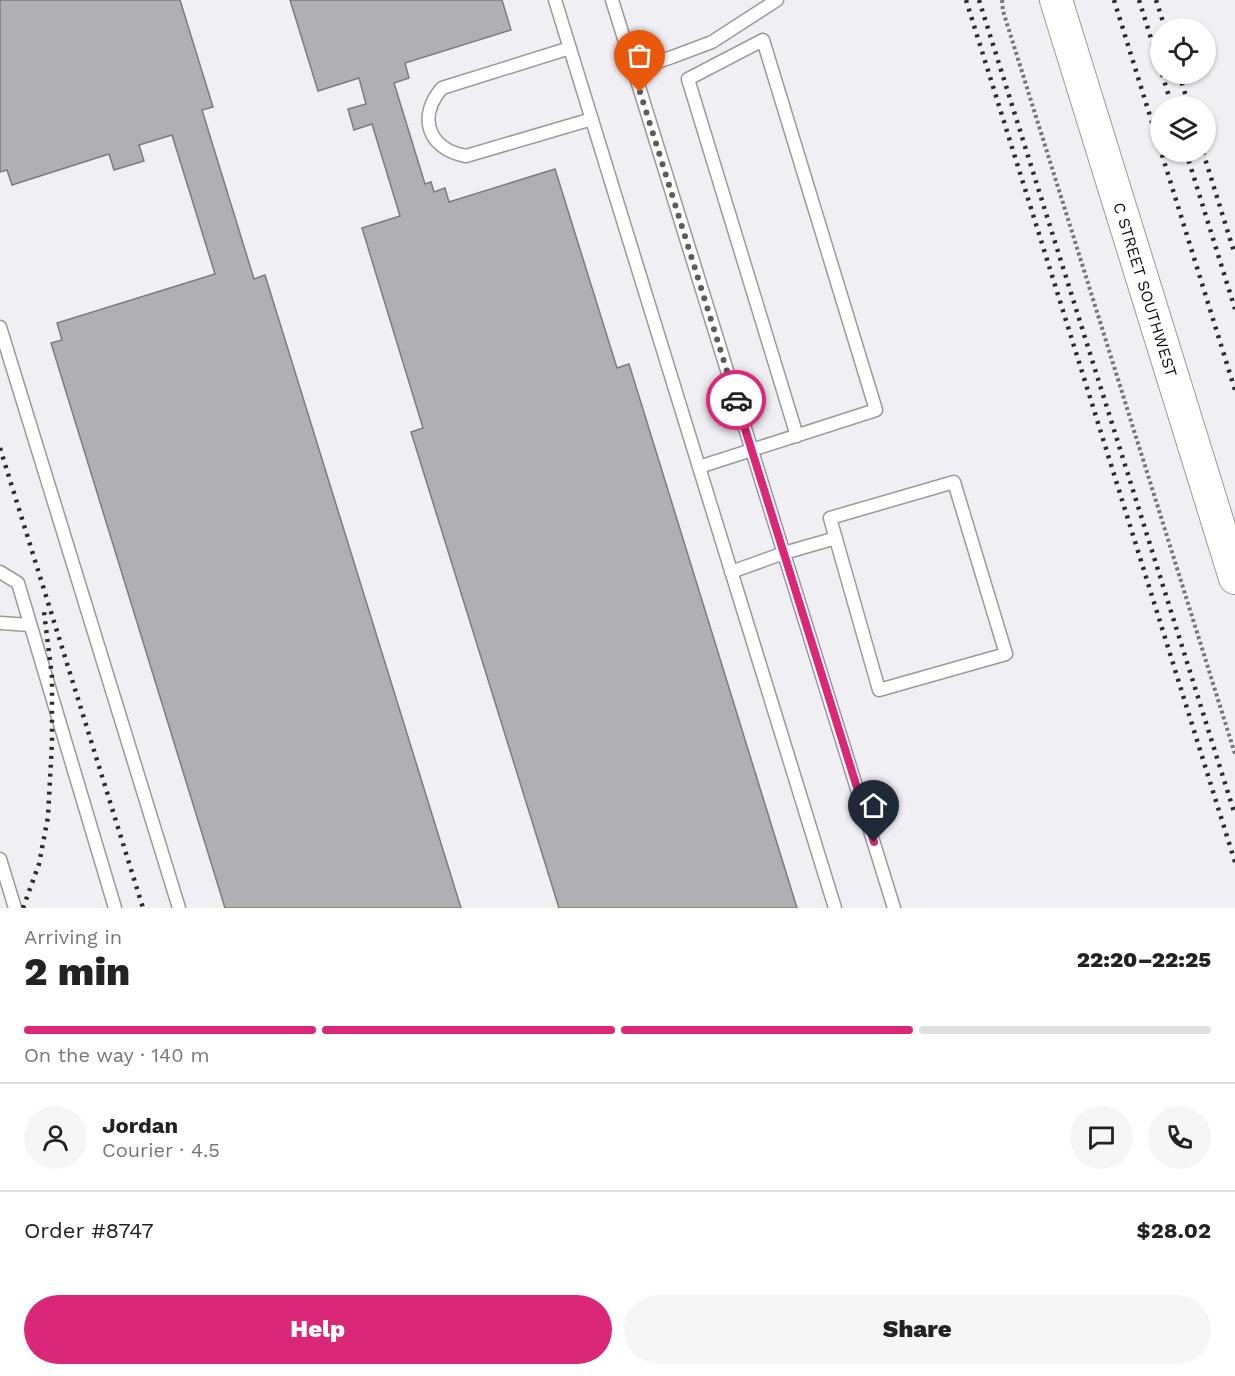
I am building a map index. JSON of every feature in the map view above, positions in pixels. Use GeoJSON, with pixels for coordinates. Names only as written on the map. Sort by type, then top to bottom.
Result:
{"type":"FeatureCollection","features":[{"type":"Feature","properties":{"kind":"main road","name":"C STREET SOUTHWEST"},"geometry":{"type":"LineString","coordinates":[[1056,0],[1235,578]]}},
{"type":"Feature","properties":{"kind":"lane"},"geometry":{"type":"LineString","coordinates":[[555,0],[835,908]]}},
{"type":"Feature","properties":{"kind":"lane"},"geometry":{"type":"LineString","coordinates":[[612,0],[894,908]]}},
{"type":"Feature","properties":{"kind":"lane"},"geometry":{"type":"LineString","coordinates":[[634,70],[712,42],[777,0]]}},
{"type":"Feature","properties":{"kind":"lane"},"geometry":{"type":"LineString","coordinates":[[699,467],[797,436],[876,410],[763,40],[688,79],[797,436]]}},
{"type":"Feature","properties":{"kind":"lane"},"geometry":{"type":"LineString","coordinates":[[570,48],[442,88],[434,98],[429,110],[429,124],[433,136],[441,147],[453,154],[466,156],[591,119]]}},
{"type":"Feature","properties":{"kind":"lane"},"geometry":{"type":"LineString","coordinates":[[0,327],[179,908]]}},
{"type":"Feature","properties":{"kind":"lane"},"geometry":{"type":"LineString","coordinates":[[954,482],[1006,654],[879,690],[836,538],[830,518],[954,482]]}},
{"type":"Feature","properties":{"kind":"lane"},"geometry":{"type":"LineString","coordinates":[[731,572],[836,538]]}},
{"type":"Feature","properties":{"kind":"lane"},"geometry":{"type":"LineString","coordinates":[[0,572],[18,583],[115,908]]}},
{"type":"Feature","properties":{"kind":"lane"},"geometry":{"type":"LineString","coordinates":[[0,622],[30,625]]}},
{"type":"Feature","properties":{"kind":"lane"},"geometry":{"type":"LineString","coordinates":[[0,858],[15,908]]}},
{"type":"Feature","properties":{"kind":"path"},"geometry":{"type":"LineString","coordinates":[[1002,0],[1235,754]]}},
{"type":"Feature","properties":{"kind":"building"},"geometry":{"type":"Polygon","coordinates":[[[0,0],[180,0],[213,107],[202,110],[254,279],[265,275],[461,908],[225,908],[51,343],[62,340],[57,323],[215,274],[172,135],[139,145],[144,161],[114,170],[109,154],[12,185],[7,170],[0,172],[0,0]]]}},
{"type":"Feature","properties":{"kind":"building"},"geometry":{"type":"Polygon","coordinates":[[[290,0],[502,0],[511,30],[405,63],[409,78],[394,83],[425,184],[431,182],[434,192],[445,188],[449,202],[555,169],[617,368],[629,364],[797,908],[559,908],[411,432],[423,428],[362,228],[400,216],[372,124],[354,130],[348,109],[366,104],[359,78],[318,91],[290,0]]]}},
{"type":"Feature","properties":{"kind":"railway"},"geometry":{"type":"LineString","coordinates":[[966,0],[1235,862]]}},
{"type":"Feature","properties":{"kind":"railway"},"geometry":{"type":"LineString","coordinates":[[979,0],[1235,815]]}},
{"type":"Feature","properties":{"kind":"railway"},"geometry":{"type":"LineString","coordinates":[[1114,0],[1235,390]]}},
{"type":"Feature","properties":{"kind":"railway"},"geometry":{"type":"LineString","coordinates":[[1139,0],[1150,35]]}},
{"type":"Feature","properties":{"kind":"railway"},"geometry":{"type":"LineString","coordinates":[[1156,0],[1162,18]]}},
{"type":"Feature","properties":{"kind":"railway"},"geometry":{"type":"LineString","coordinates":[[1165,84],[1169,96]]}},
{"type":"Feature","properties":{"kind":"railway"},"geometry":{"type":"LineString","coordinates":[[1182,84],[1186,96]]}},
{"type":"Feature","properties":{"kind":"railway"},"geometry":{"type":"LineString","coordinates":[[1189,162],[1235,309]]}},
{"type":"Feature","properties":{"kind":"railway"},"geometry":{"type":"LineString","coordinates":[[1206,162],[1235,255]]}},
{"type":"Feature","properties":{"kind":"railway"},"geometry":{"type":"LineString","coordinates":[[0,448],[143,908]]}},
{"type":"Feature","properties":{"kind":"railway"},"geometry":{"type":"LineString","coordinates":[[23,908],[39,864],[48,817],[52,742],[52,677],[44,612]]}},
{"type":"Feature","properties":{"kind":"way so far"},"geometry":{"type":"LineString","coordinates":[[640,92],[736,400]]}},
{"type":"Feature","properties":{"kind":"route"},"geometry":{"type":"LineString","coordinates":[[736,400],[874,842]]}}]}
